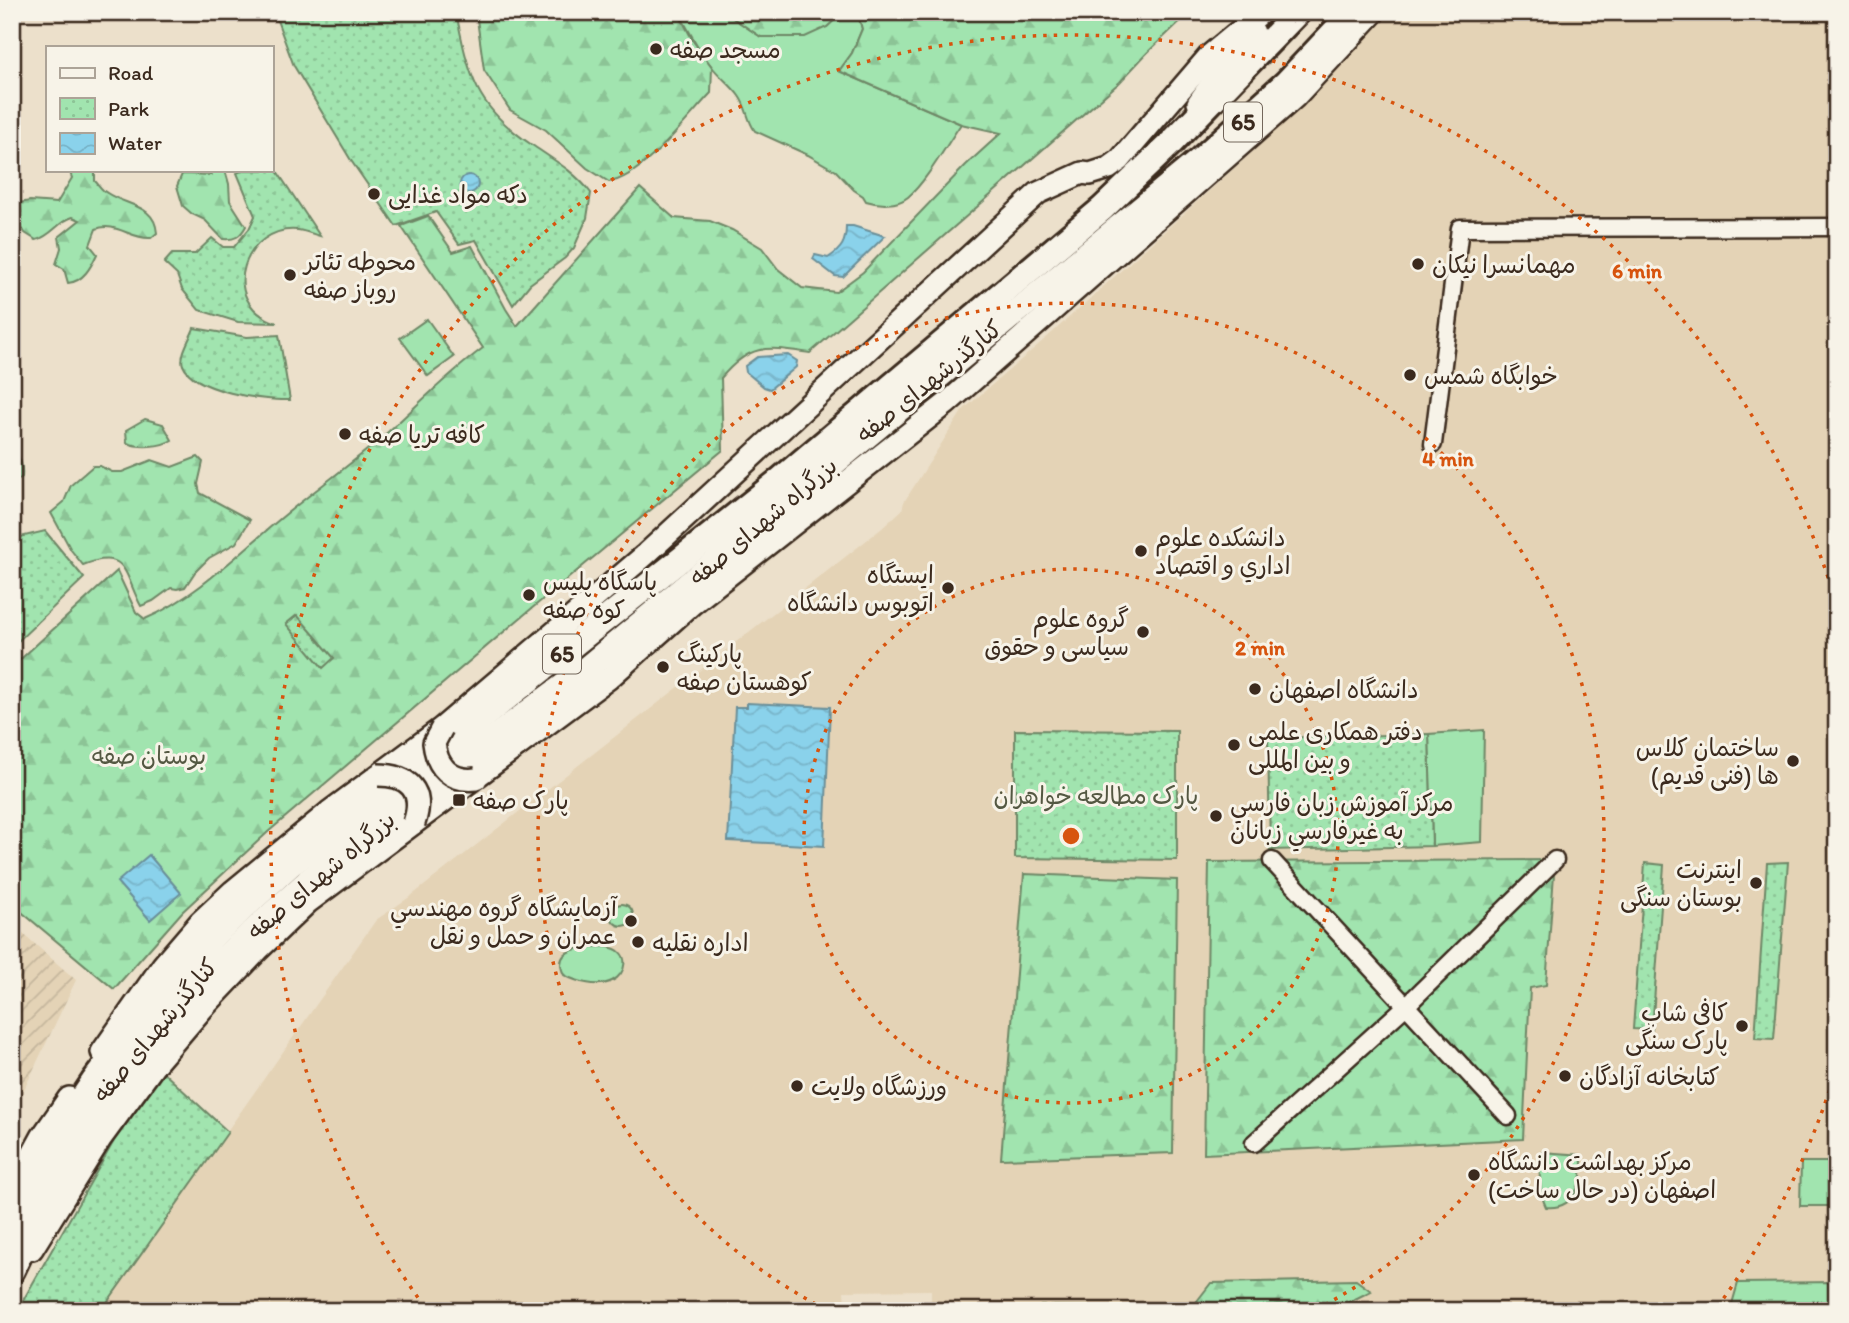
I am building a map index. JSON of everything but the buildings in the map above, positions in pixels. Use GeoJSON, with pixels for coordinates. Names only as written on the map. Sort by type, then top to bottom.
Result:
{"type":"FeatureCollection","features":[{"type":"Feature","properties":{"kind":"highway","name":"بزرگراه شهدای صفه"},"geometry":{"type":"LineString","coordinates":[[12,1217],[68,1121],[127,1037],[211,938],[291,864],[391,790],[779,481],[1102,209],[1170,144],[1298,12]]}},
{"type":"Feature","properties":{"kind":"highway","name":"بزرگراه شهدای صفه"},"geometry":{"type":"LineString","coordinates":[[12,1270],[40,1211],[84,1135],[162,1029],[226,956],[309,881],[582,672],[1191,167],[1286,83],[1353,12]]}},
{"type":"Feature","properties":{"kind":"main road","name":"کنارگذرشهدای صفه"},"geometry":{"type":"LineString","coordinates":[[12,1192],[42,1137],[163,965],[200,922],[272,856],[442,728],[645,556],[1038,193],[1082,173],[1100,172],[1120,160],[1210,55],[1262,12]]}},
{"type":"Feature","properties":{"kind":"main road"},"geometry":{"type":"LineString","coordinates":[[1170,144],[1224,66],[1271,12]]}},
{"type":"Feature","properties":{"kind":"main road","name":"کنارگذرشهدای صفه"},"geometry":{"type":"LineString","coordinates":[[12,1281],[101,1138],[156,1063],[203,1008],[308,902],[609,678],[692,604],[946,404],[1295,97],[1374,12]]}},
{"type":"Feature","properties":{"kind":"main road"},"geometry":{"type":"LineString","coordinates":[[511,725],[602,667],[750,552],[849,480],[1046,286]]}},
{"type":"Feature","properties":{"kind":"main road"},"geometry":{"type":"LineString","coordinates":[[442,728],[434,743],[440,765],[459,779],[476,779]]}},
{"type":"Feature","properties":{"kind":"main road"},"geometry":{"type":"LineString","coordinates":[[378,775],[400,778],[413,789],[418,804],[414,823]]}},
{"type":"Feature","properties":{"kind":"street"},"geometry":{"type":"LineString","coordinates":[[1433,444],[1460,228],[1837,227]]}},
{"type":"Feature","properties":{"kind":"street"},"geometry":{"type":"LineString","coordinates":[[1254,1143],[1406,1006],[1555,860]]}},
{"type":"Feature","properties":{"kind":"street"},"geometry":{"type":"LineString","coordinates":[[1272,861],[1508,1116]]}},
{"type":"Feature","properties":{"kind":"shaded area","name":"دانشگاه اصفهان"},"geometry":{"type":"Polygon","coordinates":[[[1393,12],[1837,12],[1837,1311],[931,1311],[931,1290],[844,1291],[845,1306],[826,1307],[826,1311],[100,1311],[376,920],[411,896],[881,529],[902,510],[904,502],[963,410],[1260,145],[1346,56],[1393,12]]]}},
{"type":"Feature","properties":{"kind":"shaded area"},"geometry":{"type":"Polygon","coordinates":[[[12,924],[76,980],[12,1115],[12,924]]]}},
{"type":"Feature","properties":{"kind":"green space"},"geometry":{"type":"Polygon","coordinates":[[[274,12],[456,12],[465,54],[477,88],[486,103],[513,131],[571,173],[591,193],[587,218],[574,248],[530,284],[513,305],[476,240],[459,244],[436,212],[396,226],[352,162],[294,66],[274,12]]]}},
{"type":"Feature","properties":{"kind":"green space"},"geometry":{"type":"Polygon","coordinates":[[[476,12],[678,12],[693,41],[712,67],[711,93],[649,159],[622,178],[609,182],[587,168],[546,130],[510,110],[484,70],[476,12]]]}},
{"type":"Feature","properties":{"kind":"green space"},"geometry":{"type":"Polygon","coordinates":[[[678,12],[724,12],[761,37],[827,27],[842,13],[859,18],[862,29],[852,53],[839,71],[961,124],[929,173],[908,197],[888,204],[866,201],[836,171],[755,131],[739,96],[698,48],[678,12]]]}},
{"type":"Feature","properties":{"kind":"green space","name":"بوستان صفه"},"geometry":{"type":"Polygon","coordinates":[[[724,12],[1190,12],[1120,82],[810,353],[783,349],[761,350],[751,353],[732,366],[721,378],[723,450],[268,832],[182,912],[114,989],[12,904],[12,667],[117,571],[136,612],[145,619],[180,600],[366,451],[483,348],[401,226],[428,216],[453,252],[472,246],[517,326],[640,188],[674,218],[710,221],[732,230],[762,248],[778,269],[802,288],[836,292],[863,272],[966,165],[1001,133],[961,124],[839,71],[852,53],[862,29],[859,18],[842,13],[827,27],[805,37],[761,37],[724,12]]]}},
{"type":"Feature","properties":{"kind":"green space"},"geometry":{"type":"Polygon","coordinates":[[[273,165],[320,236],[298,230],[280,231],[264,239],[252,251],[245,266],[243,283],[247,299],[258,313],[277,323],[238,322],[199,310],[182,289],[177,275],[164,263],[172,254],[195,254],[212,238],[223,247],[234,247],[249,229],[255,216],[237,173],[273,172],[273,165]]]}},
{"type":"Feature","properties":{"kind":"green space"},"geometry":{"type":"Polygon","coordinates":[[[70,172],[95,172],[95,181],[105,192],[151,216],[157,233],[151,238],[144,238],[110,227],[96,229],[90,245],[97,254],[95,259],[82,277],[68,283],[64,269],[56,264],[61,248],[59,237],[80,220],[73,217],[68,219],[36,240],[25,233],[14,215],[21,212],[19,203],[57,203],[72,178],[70,172]]]}},
{"type":"Feature","properties":{"kind":"green space"},"geometry":{"type":"Polygon","coordinates":[[[209,172],[226,172],[230,201],[246,226],[234,238],[223,239],[205,220],[183,206],[177,186],[182,174],[211,175],[209,172]]]}},
{"type":"Feature","properties":{"kind":"green space"},"geometry":{"type":"Polygon","coordinates":[[[427,319],[454,357],[428,376],[400,338],[427,319]]]}},
{"type":"Feature","properties":{"kind":"green space"},"geometry":{"type":"Polygon","coordinates":[[[194,328],[247,337],[279,335],[290,400],[231,393],[201,382],[190,374],[182,361],[194,328]]]}},
{"type":"Feature","properties":{"kind":"green space"},"geometry":{"type":"Polygon","coordinates":[[[145,419],[163,424],[172,440],[150,446],[127,443],[126,430],[145,419]]]}},
{"type":"Feature","properties":{"kind":"green space"},"geometry":{"type":"Polygon","coordinates":[[[12,446],[22,468],[22,477],[16,482],[12,482],[12,446]]]}},
{"type":"Feature","properties":{"kind":"green space"},"geometry":{"type":"Polygon","coordinates":[[[198,457],[203,462],[198,484],[200,493],[250,520],[236,543],[209,558],[185,587],[171,588],[141,606],[122,567],[109,559],[83,565],[71,550],[51,513],[64,502],[71,485],[93,466],[122,472],[152,460],[172,467],[198,457]]]}},
{"type":"Feature","properties":{"kind":"green space"},"geometry":{"type":"Polygon","coordinates":[[[45,531],[84,578],[12,647],[12,539],[45,531]]]}},
{"type":"Feature","properties":{"kind":"green space"},"geometry":{"type":"Polygon","coordinates":[[[297,615],[334,658],[323,668],[286,624],[297,615]]]}},
{"type":"Feature","properties":{"kind":"green space","name":"پارک مطالعه خواهران"},"geometry":{"type":"Polygon","coordinates":[[[1015,730],[1177,731],[1177,860],[1015,858],[1015,730]]]}},
{"type":"Feature","properties":{"kind":"green space"},"geometry":{"type":"Polygon","coordinates":[[[1484,730],[1482,842],[1432,846],[1429,734],[1484,730]]]}},
{"type":"Feature","properties":{"kind":"green space"},"geometry":{"type":"Polygon","coordinates":[[[1429,734],[1432,846],[1270,850],[1268,738],[1429,734]]]}},
{"type":"Feature","properties":{"kind":"green space"},"geometry":{"type":"Polygon","coordinates":[[[1555,860],[1546,985],[1530,988],[1523,1139],[1204,1154],[1209,862],[1555,860]]]}},
{"type":"Feature","properties":{"kind":"green space"},"geometry":{"type":"Polygon","coordinates":[[[1788,862],[1774,1039],[1755,1038],[1767,863],[1788,862]]]}},
{"type":"Feature","properties":{"kind":"green space"},"geometry":{"type":"Polygon","coordinates":[[[1645,863],[1664,865],[1652,1030],[1633,1029],[1645,863]]]}},
{"type":"Feature","properties":{"kind":"green space"},"geometry":{"type":"Polygon","coordinates":[[[1024,874],[1177,880],[1173,1153],[1001,1159],[1024,874]]]}},
{"type":"Feature","properties":{"kind":"green space"},"geometry":{"type":"Polygon","coordinates":[[[622,904],[630,907],[633,915],[630,923],[622,926],[614,923],[611,915],[614,907],[622,904]]]}},
{"type":"Feature","properties":{"kind":"green space"},"geometry":{"type":"Polygon","coordinates":[[[585,947],[612,948],[622,954],[624,964],[621,974],[612,981],[600,984],[581,982],[564,975],[561,963],[564,955],[585,947]]]}},
{"type":"Feature","properties":{"kind":"green space"},"geometry":{"type":"Polygon","coordinates":[[[164,1073],[228,1132],[101,1311],[17,1311],[114,1141],[164,1073]]]}},
{"type":"Feature","properties":{"kind":"green space"},"geometry":{"type":"Polygon","coordinates":[[[1542,1152],[1582,1155],[1579,1183],[1565,1204],[1546,1207],[1541,1187],[1542,1152]]]}},
{"type":"Feature","properties":{"kind":"green space"},"geometry":{"type":"Polygon","coordinates":[[[1801,1162],[1837,1162],[1837,1206],[1800,1206],[1801,1162]]]}},
{"type":"Feature","properties":{"kind":"green space"},"geometry":{"type":"Polygon","coordinates":[[[1356,1280],[1371,1291],[1347,1303],[1342,1311],[1194,1311],[1194,1305],[1211,1283],[1356,1280]]]}},
{"type":"Feature","properties":{"kind":"green space"},"geometry":{"type":"Polygon","coordinates":[[[1837,1282],[1837,1311],[1730,1311],[1738,1283],[1837,1282]]]}},
{"type":"Feature","properties":{"kind":"green space"},"geometry":{"type":"Polygon","coordinates":[[[1041,1306],[1115,1307],[1115,1311],[1041,1311],[1041,1306]]]}},
{"type":"Feature","properties":{"kind":"water"},"geometry":{"type":"Polygon","coordinates":[[[469,175],[475,178],[478,184],[475,190],[469,193],[463,190],[460,184],[463,178],[469,175]]]}},
{"type":"Feature","properties":{"kind":"water"},"geometry":{"type":"Polygon","coordinates":[[[846,226],[885,236],[843,277],[835,276],[813,259],[815,255],[828,258],[837,251],[844,241],[846,226]]]}},
{"type":"Feature","properties":{"kind":"water"},"geometry":{"type":"Polygon","coordinates":[[[788,355],[797,361],[796,367],[770,389],[746,372],[745,366],[757,357],[788,355]]]}},
{"type":"Feature","properties":{"kind":"water"},"geometry":{"type":"Polygon","coordinates":[[[747,703],[830,707],[824,846],[728,841],[735,707],[747,707],[747,703]]]}},
{"type":"Feature","properties":{"kind":"water"},"geometry":{"type":"Polygon","coordinates":[[[149,855],[181,893],[150,920],[117,882],[149,855]]]}},
{"type":"Feature","properties":{"kind":"place","name":"مسجد صفه"},"geometry":{"type":"Point","coordinates":[656,49]}},
{"type":"Feature","properties":{"kind":"place","name":"دکه مواد غذایی"},"geometry":{"type":"Point","coordinates":[374,194]}},
{"type":"Feature","properties":{"kind":"place","name":"مهمانسرا نیکان"},"geometry":{"type":"Point","coordinates":[1418,264]}},
{"type":"Feature","properties":{"kind":"place","name":"محوطه تئاتر روباز صفه"},"geometry":{"type":"Point","coordinates":[290,275]}},
{"type":"Feature","properties":{"kind":"place","name":"خوابگاه شمس"},"geometry":{"type":"Point","coordinates":[1410,375]}},
{"type":"Feature","properties":{"kind":"place","name":"کافه تریا صفه"},"geometry":{"type":"Point","coordinates":[345,434]}},
{"type":"Feature","properties":{"kind":"place","name":"دانشکده علوم اداري و اقتصاد"},"geometry":{"type":"Point","coordinates":[1141,551]}},
{"type":"Feature","properties":{"kind":"place","name":"ایستگاه اتوبوس دانشگاه"},"geometry":{"type":"Point","coordinates":[948,588]}},
{"type":"Feature","properties":{"kind":"place","name":"پاسگاه پلیس کوه صفه"},"geometry":{"type":"Point","coordinates":[529,595]}},
{"type":"Feature","properties":{"kind":"place","name":"گروه علوم سیاسی و حقوق"},"geometry":{"type":"Point","coordinates":[1143,632]}},
{"type":"Feature","properties":{"kind":"place","name":"پارکینگ کوهستان صفه"},"geometry":{"type":"Point","coordinates":[663,667]}},
{"type":"Feature","properties":{"kind":"place","name":"دانشگاه اصفهان"},"geometry":{"type":"Point","coordinates":[1255,689]}},
{"type":"Feature","properties":{"kind":"place","name":"دفتر همکاری علمی و بین المللی"},"geometry":{"type":"Point","coordinates":[1234,745]}},
{"type":"Feature","properties":{"kind":"place","name":"ساختمان کلاس ها (فنی قدیم)"},"geometry":{"type":"Point","coordinates":[1793,761]}},
{"type":"Feature","properties":{"kind":"place","name":"پارک صفه"},"geometry":{"type":"Point","coordinates":[459,800]}},
{"type":"Feature","properties":{"kind":"place","name":"مرکز آموزش زبان فارسي به غيرفارسي زبانان"},"geometry":{"type":"Point","coordinates":[1216,816]}},
{"type":"Feature","properties":{"kind":"place","name":"اینترنت بوستان سنگی"},"geometry":{"type":"Point","coordinates":[1756,883]}},
{"type":"Feature","properties":{"kind":"place","name":"آزمايشگاه گروه مهندسي عمران و حمل و نقل"},"geometry":{"type":"Point","coordinates":[631,921]}},
{"type":"Feature","properties":{"kind":"place","name":"اداره نقليه"},"geometry":{"type":"Point","coordinates":[638,942]}},
{"type":"Feature","properties":{"kind":"place","name":"کافی شاپ پارک سنگی"},"geometry":{"type":"Point","coordinates":[1742,1026]}},
{"type":"Feature","properties":{"kind":"place","name":"کتابخانه آزادگان"},"geometry":{"type":"Point","coordinates":[1565,1076]}},
{"type":"Feature","properties":{"kind":"place","name":"ورزشگاه ولایت"},"geometry":{"type":"Point","coordinates":[797,1086]}},
{"type":"Feature","properties":{"kind":"place","name":"مرکز بهداشت دانشگاه اصفهان (در حال ساخت)"},"geometry":{"type":"Point","coordinates":[1474,1175]}}]}
